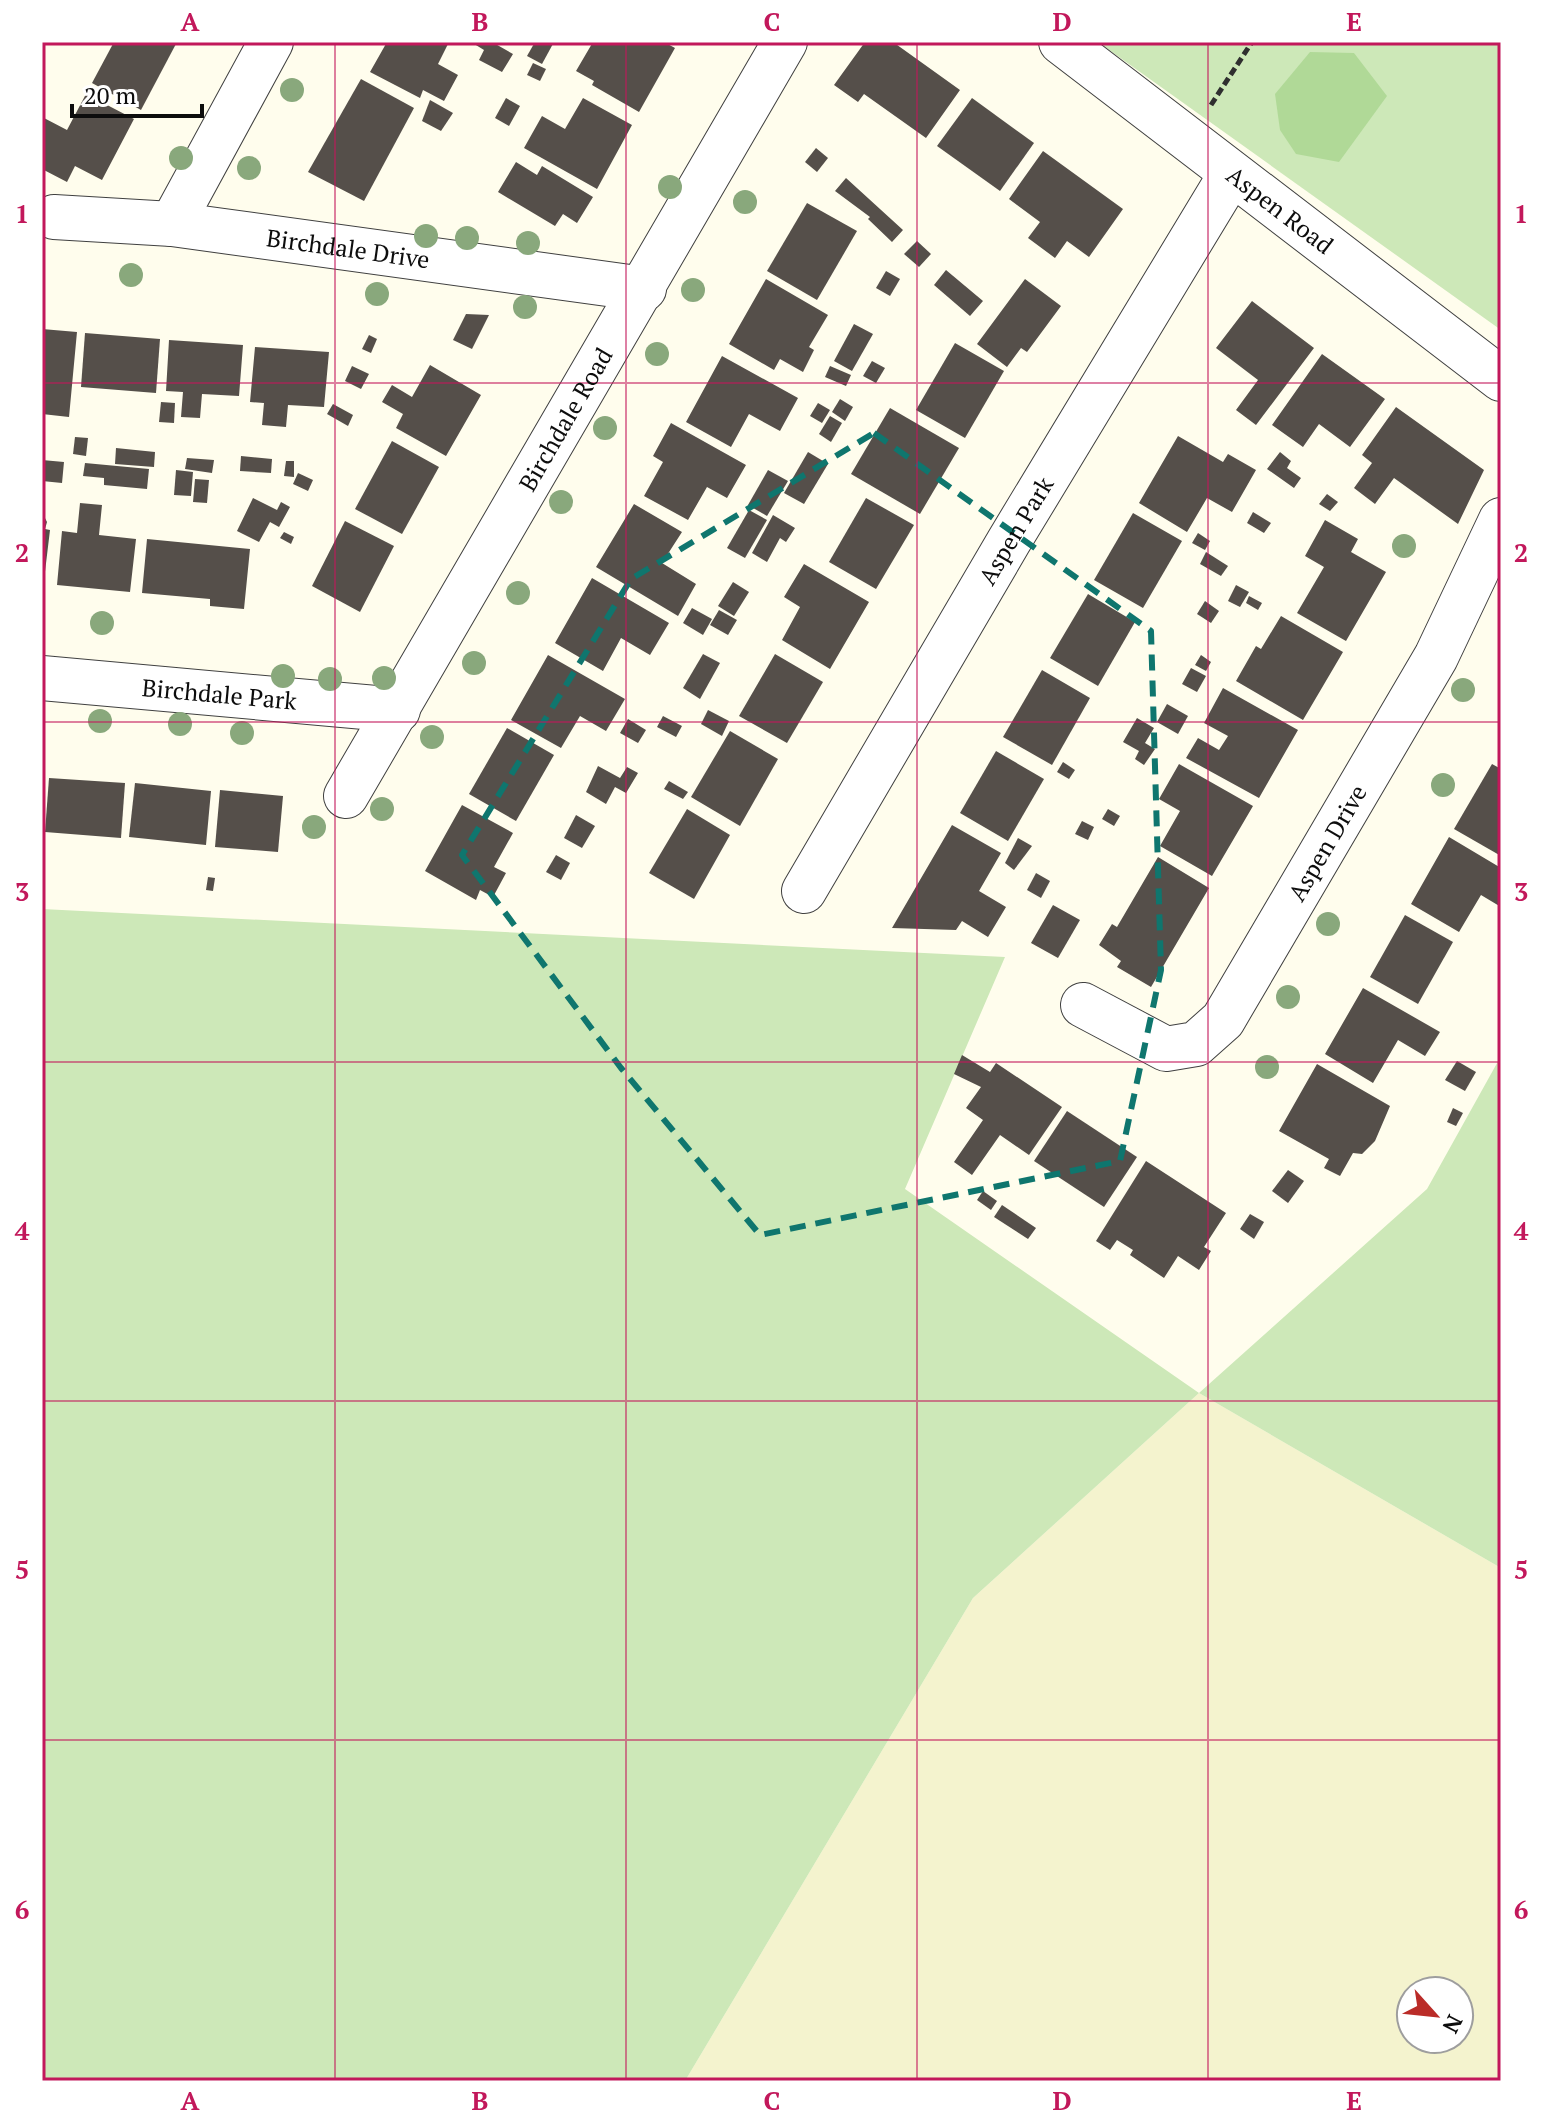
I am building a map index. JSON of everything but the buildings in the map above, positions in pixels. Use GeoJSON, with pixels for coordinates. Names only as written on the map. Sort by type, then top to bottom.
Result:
{"type":"FeatureCollection","features":[{"type":"Feature","properties":{"kind":"street"},"geometry":{"type":"LineString","coordinates":[[172,224],[271,42]]}},
{"type":"Feature","properties":{"kind":"street","name":"Birchdale Road"},"geometry":{"type":"LineString","coordinates":[[346,796],[644,289],[785,42]]}},
{"type":"Feature","properties":{"kind":"street","name":"Aspen Road"},"geometry":{"type":"LineString","coordinates":[[1061,42],[1501,379]]}},
{"type":"Feature","properties":{"kind":"street","name":"Aspen Park"},"geometry":{"type":"LineString","coordinates":[[804,891],[1009,541],[1231,174]]}},
{"type":"Feature","properties":{"kind":"street","name":"Birchdale Drive"},"geometry":{"type":"LineString","coordinates":[[54,217],[172,224],[644,289]]}},
{"type":"Feature","properties":{"kind":"street","name":"Aspen Drive"},"geometry":{"type":"LineString","coordinates":[[1083,1005],[1166,1049],[1196,1044],[1223,1020],[1436,657],[1501,520]]}},
{"type":"Feature","properties":{"kind":"street","name":"Birchdale Park"},"geometry":{"type":"LineString","coordinates":[[42,678],[398,710]]}},
{"type":"Feature","properties":{"kind":"path"},"geometry":{"type":"LineString","coordinates":[[1185,139],[1252,42]]}},
{"type":"Feature","properties":{"kind":"highlighted area"},"geometry":{"type":"Polygon","coordinates":[[[874,433],[1151,631],[1161,970],[1120,1161],[760,1235],[621,1068],[462,855],[631,579],[874,433]]]}},
{"type":"Feature","properties":{"kind":"green space"},"geometry":{"type":"Polygon","coordinates":[[[1098,42],[1501,42],[1501,330],[1098,42]]]}},
{"type":"Feature","properties":{"kind":"green space"},"geometry":{"type":"Polygon","coordinates":[[[1310,52],[1354,53],[1387,96],[1339,162],[1296,154],[1280,130],[1275,94],[1310,52]]]}},
{"type":"Feature","properties":{"kind":"green space"},"geometry":{"type":"Polygon","coordinates":[[[42,909],[1005,957],[905,1189],[1199,1393],[973,1598],[685,2081],[42,2081],[42,909]]]}},
{"type":"Feature","properties":{"kind":"green space"},"geometry":{"type":"Polygon","coordinates":[[[1501,1056],[1501,1568],[1199,1393],[1427,1189],[1501,1056]]]}},
{"type":"Feature","properties":{"kind":"green space"},"geometry":{"type":"Polygon","coordinates":[[[1199,1393],[1501,1568],[1501,2081],[685,2081],[973,1598],[1199,1393]]]}}]}
